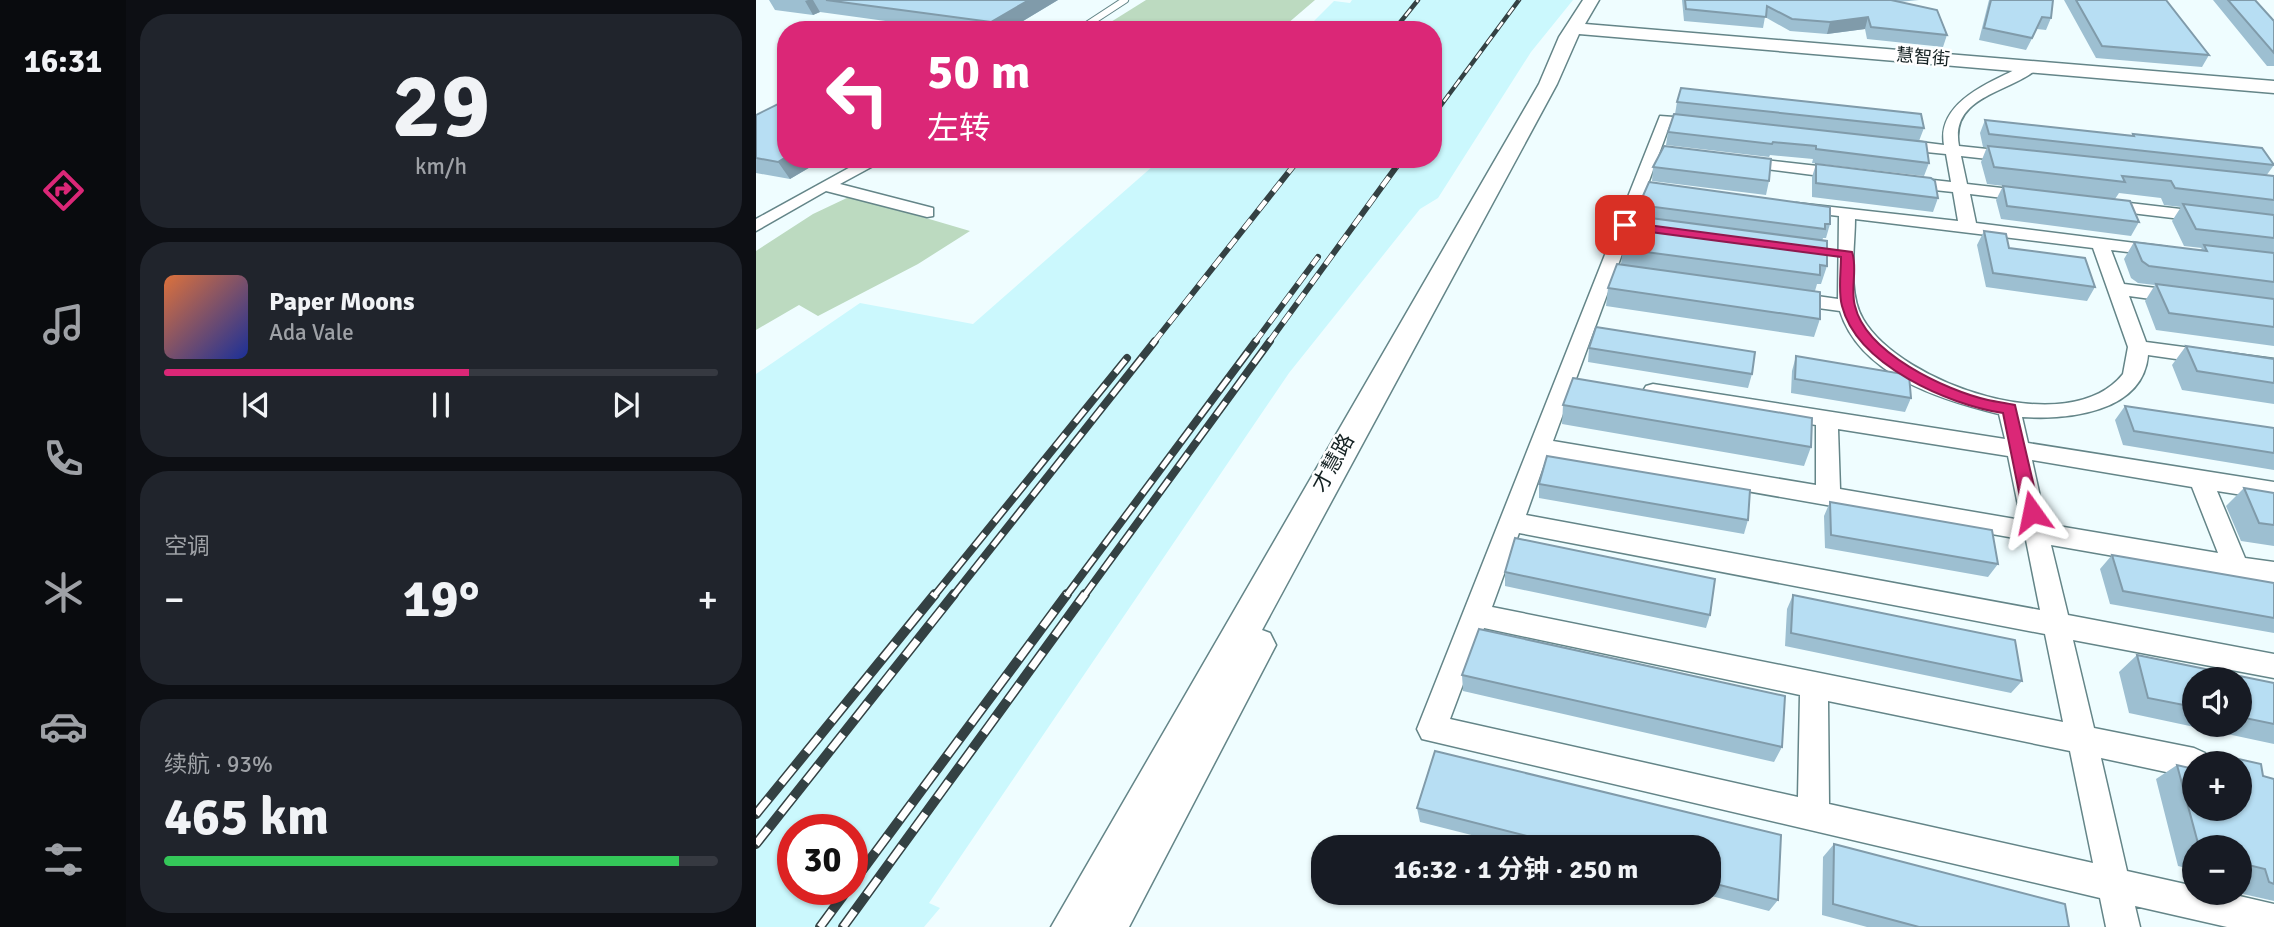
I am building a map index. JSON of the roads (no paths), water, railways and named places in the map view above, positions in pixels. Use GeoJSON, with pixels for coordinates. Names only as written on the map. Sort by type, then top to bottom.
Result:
{"type":"FeatureCollection","features":[{"type":"Feature","properties":{"kind":"street","name":"才慧路"},"geometry":{"type":"LineString","coordinates":[[1075,927],[1582,22],[1604,0]]}},
{"type":"Feature","properties":{"kind":"street","name":"才慧路"},"geometry":{"type":"LineString","coordinates":[[1104,927],[1551,101],[1582,22]]}},
{"type":"Feature","properties":{"kind":"street","name":"慧智街"},"geometry":{"type":"LineString","coordinates":[[1582,22],[2032,67],[2274,85]]}},
{"type":"Feature","properties":{"kind":"street","name":"慧智街"},"geometry":{"type":"LineString","coordinates":[[1582,22],[2274,85]]}},
{"type":"Feature","properties":{"kind":"street"},"geometry":{"type":"LineString","coordinates":[[1968,227],[1949,125],[1957,111],[2032,67]]}},
{"type":"Feature","properties":{"kind":"street"},"geometry":{"type":"LineString","coordinates":[[1720,125],[1665,119],[1660,152],[1613,274],[1567,378],[1432,729],[2274,921]]}},
{"type":"Feature","properties":{"kind":"street"},"geometry":{"type":"LineString","coordinates":[[1884,143],[2035,159]]}},
{"type":"Feature","properties":{"kind":"street"},"geometry":{"type":"LineString","coordinates":[[1720,159],[1867,177]]}},
{"type":"Feature","properties":{"kind":"street"},"geometry":{"type":"LineString","coordinates":[[756,226],[860,168]]}},
{"type":"Feature","properties":{"kind":"street"},"geometry":{"type":"LineString","coordinates":[[1893,180],[2042,198]]}},
{"type":"Feature","properties":{"kind":"street"},"geometry":{"type":"LineString","coordinates":[[824,186],[878,197],[927,212]]}},
{"type":"Feature","properties":{"kind":"street"},"geometry":{"type":"LineString","coordinates":[[2083,202],[2219,219]]}},
{"type":"Feature","properties":{"kind":"street"},"geometry":{"type":"LineString","coordinates":[[1777,204],[2180,253]]}},
{"type":"Feature","properties":{"kind":"street"},"geometry":{"type":"LineString","coordinates":[[1847,212],[1841,254],[1848,306],[1862,332],[1899,367],[1959,397],[2009,409],[2054,411],[2104,400],[2123,389],[2135,374],[2139,361],[2138,347],[2101,243]]}},
{"type":"Feature","properties":{"kind":"street"},"geometry":{"type":"LineString","coordinates":[[2117,289],[2196,299]]}},
{"type":"Feature","properties":{"kind":"street"},"geometry":{"type":"LineString","coordinates":[[1768,295],[1848,306]]}},
{"type":"Feature","properties":{"kind":"street"},"geometry":{"type":"LineString","coordinates":[[2138,347],[2274,366]]}},
{"type":"Feature","properties":{"kind":"street"},"geometry":{"type":"LineString","coordinates":[[1567,378],[1594,382]]}},
{"type":"Feature","properties":{"kind":"street"},"geometry":{"type":"LineString","coordinates":[[1635,389],[2274,491]]}},
{"type":"Feature","properties":{"kind":"street"},"geometry":{"type":"LineString","coordinates":[[2009,409],[2123,927]]}},
{"type":"Feature","properties":{"kind":"street"},"geometry":{"type":"LineString","coordinates":[[1827,419],[1828,496]]}},
{"type":"Feature","properties":{"kind":"street"},"geometry":{"type":"LineString","coordinates":[[1540,447],[2274,573]]}},
{"type":"Feature","properties":{"kind":"street"},"geometry":{"type":"LineString","coordinates":[[2202,479],[2236,566]]}},
{"type":"Feature","properties":{"kind":"street"},"geometry":{"type":"LineString","coordinates":[[1511,522],[2274,666]]}},
{"type":"Feature","properties":{"kind":"street"},"geometry":{"type":"LineString","coordinates":[[1476,615],[2182,761]]}},
{"type":"Feature","properties":{"kind":"street"},"geometry":{"type":"LineString","coordinates":[[1813,816],[1814,685]]}},
{"type":"Feature","properties":{"kind":"lane"},"geometry":{"type":"LineString","coordinates":[[1094,21],[1125,0]]}},
{"type":"Feature","properties":{"kind":"railway"},"geometry":{"type":"LineString","coordinates":[[1401,21],[1418,0]]}},
{"type":"Feature","properties":{"kind":"railway"},"geometry":{"type":"LineString","coordinates":[[1442,104],[1519,0]]}},
{"type":"Feature","properties":{"kind":"railway"},"geometry":{"type":"LineString","coordinates":[[1154,342],[1292,168]]}},
{"type":"Feature","properties":{"kind":"railway"},"geometry":{"type":"LineString","coordinates":[[1269,342],[1395,168]]}},
{"type":"Feature","properties":{"kind":"railway"},"geometry":{"type":"LineString","coordinates":[[1255,342],[1318,257]]}},
{"type":"Feature","properties":{"kind":"railway"},"geometry":{"type":"LineString","coordinates":[[953,596],[1155,341]]}},
{"type":"Feature","properties":{"kind":"railway"},"geometry":{"type":"LineString","coordinates":[[1066,596],[1256,341]]}},
{"type":"Feature","properties":{"kind":"railway"},"geometry":{"type":"LineString","coordinates":[[1084,596],[1270,341]]}},
{"type":"Feature","properties":{"kind":"railway"},"geometry":{"type":"LineString","coordinates":[[934,596],[1127,358]]}},
{"type":"Feature","properties":{"kind":"railway"},"geometry":{"type":"LineString","coordinates":[[756,814],[935,594]]}},
{"type":"Feature","properties":{"kind":"railway"},"geometry":{"type":"LineString","coordinates":[[756,844],[954,594]]}},
{"type":"Feature","properties":{"kind":"railway"},"geometry":{"type":"LineString","coordinates":[[868,862],[1067,594]]}},
{"type":"Feature","properties":{"kind":"railway"},"geometry":{"type":"LineString","coordinates":[[843,927],[1085,594]]}},
{"type":"Feature","properties":{"kind":"railway"},"geometry":{"type":"LineString","coordinates":[[820,927],[836,905]]}}]}
